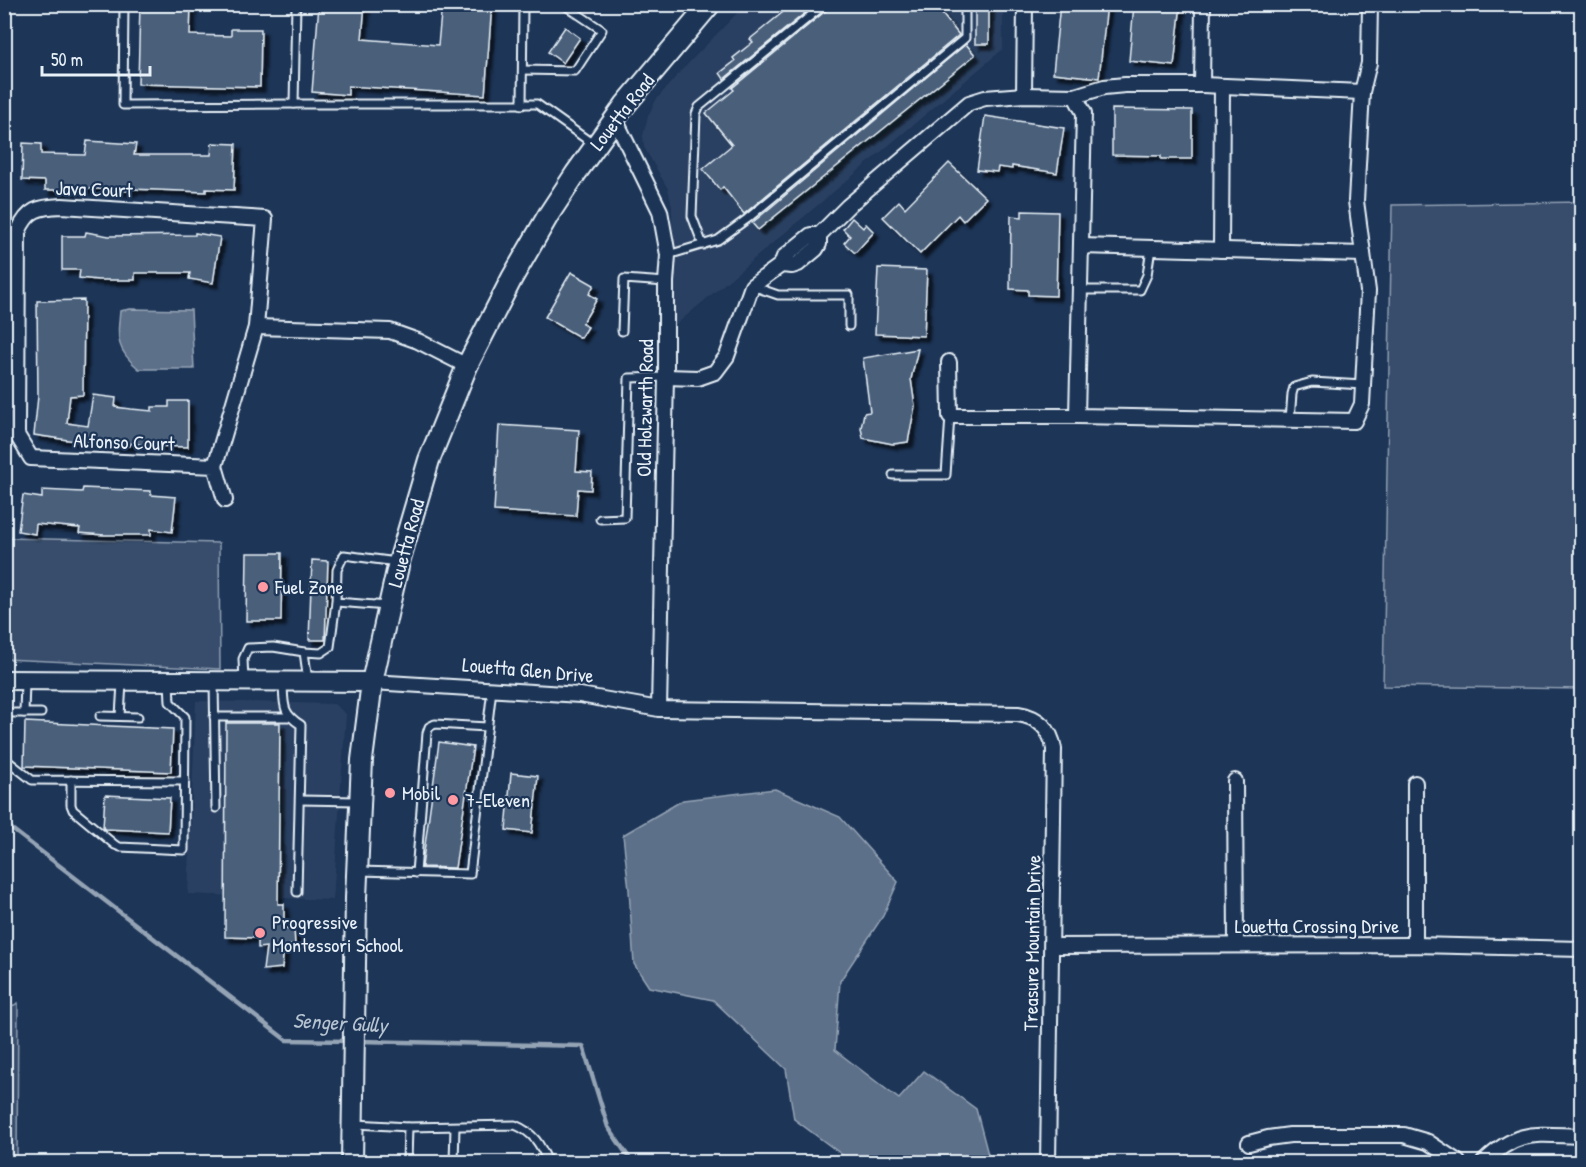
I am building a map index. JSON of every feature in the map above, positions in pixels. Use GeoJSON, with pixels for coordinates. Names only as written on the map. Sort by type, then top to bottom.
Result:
{"type":"FeatureCollection","features":[{"type":"Feature","properties":{"kind":"main road","name":"Louetta Road"},"geometry":{"type":"LineString","coordinates":[[352,1162],[357,871],[362,760],[372,682],[399,562],[429,460],[467,366],[512,278],[549,214],[615,119],[710,4]]}},
{"type":"Feature","properties":{"kind":"street"},"geometry":{"type":"LineString","coordinates":[[1024,95],[1025,4]]}},
{"type":"Feature","properties":{"kind":"street"},"geometry":{"type":"LineString","coordinates":[[1202,85],[1203,4]]}},
{"type":"Feature","properties":{"kind":"street"},"geometry":{"type":"LineString","coordinates":[[949,363],[950,416],[1354,421],[1362,404],[1368,291],[1356,201],[1362,92],[1369,63],[1370,4]]}},
{"type":"Feature","properties":{"kind":"street"},"geometry":{"type":"LineString","coordinates":[[666,377],[698,378],[715,372],[727,356],[752,286],[781,265],[784,257],[811,235],[819,235],[848,206],[969,103],[985,98],[1024,95],[1075,96],[1104,87],[1125,85],[1202,85],[1362,92]]}},
{"type":"Feature","properties":{"kind":"street"},"geometry":{"type":"LineString","coordinates":[[1221,250],[1222,86]]}},
{"type":"Feature","properties":{"kind":"street"},"geometry":{"type":"LineString","coordinates":[[1075,96],[1084,114],[1077,416]]}},
{"type":"Feature","properties":{"kind":"street","name":"Old Holzwarth Road"},"geometry":{"type":"LineString","coordinates":[[615,119],[660,211],[668,255],[659,709]]}},
{"type":"Feature","properties":{"kind":"street","name":"Java Court"},"geometry":{"type":"LineString","coordinates":[[31,458],[16,435],[18,232],[23,221],[32,211],[45,207],[62,206],[265,219],[256,327]]}},
{"type":"Feature","properties":{"kind":"street"},"geometry":{"type":"LineString","coordinates":[[1081,246],[1363,254]]}},
{"type":"Feature","properties":{"kind":"street"},"geometry":{"type":"LineString","coordinates":[[225,500],[215,466],[256,327],[390,331],[418,341],[467,366]]}},
{"type":"Feature","properties":{"kind":"street","name":"Alfonso Court"},"geometry":{"type":"LineString","coordinates":[[31,458],[215,466]]}},
{"type":"Feature","properties":{"kind":"street","name":"Louetta Glen Drive"},"geometry":{"type":"LineString","coordinates":[[4,680],[372,682],[580,695],[659,709],[1018,714],[1028,715],[1044,726]]}},
{"type":"Feature","properties":{"kind":"street","name":"Treasure Mountain Drive"},"geometry":{"type":"LineString","coordinates":[[1044,726],[1050,734],[1054,749],[1048,1162]]}},
{"type":"Feature","properties":{"kind":"street"},"geometry":{"type":"LineString","coordinates":[[1235,781],[1236,945]]}},
{"type":"Feature","properties":{"kind":"street"},"geometry":{"type":"LineString","coordinates":[[1415,783],[1415,945]]}},
{"type":"Feature","properties":{"kind":"street","name":"Louetta Crossing Drive"},"geometry":{"type":"LineString","coordinates":[[1052,946],[1415,945],[1581,950]]}},
{"type":"Feature","properties":{"kind":"street"},"geometry":{"type":"LineString","coordinates":[[1249,1143],[1290,1135],[1404,1135],[1428,1142],[1458,1162]]}},
{"type":"Feature","properties":{"kind":"street"},"geometry":{"type":"LineString","coordinates":[[1484,1162],[1503,1144],[1527,1135],[1581,1136]]}},
{"type":"Feature","properties":{"kind":"lane"},"geometry":{"type":"LineString","coordinates":[[124,4],[123,105],[537,105],[596,146]]}},
{"type":"Feature","properties":{"kind":"lane"},"geometry":{"type":"LineString","coordinates":[[294,104],[296,4]]}},
{"type":"Feature","properties":{"kind":"lane"},"geometry":{"type":"LineString","coordinates":[[522,105],[523,4]]}},
{"type":"Feature","properties":{"kind":"lane"},"geometry":{"type":"LineString","coordinates":[[523,70],[575,71],[602,30],[563,4]]}},
{"type":"Feature","properties":{"kind":"lane"},"geometry":{"type":"LineString","coordinates":[[703,245],[692,216],[696,114],[699,107],[825,4]]}},
{"type":"Feature","properties":{"kind":"lane"},"geometry":{"type":"LineString","coordinates":[[668,255],[718,240],[747,219],[965,38],[965,4]]}},
{"type":"Feature","properties":{"kind":"lane"},"geometry":{"type":"LineString","coordinates":[[1080,290],[1140,290],[1147,275],[1151,248]]}},
{"type":"Feature","properties":{"kind":"lane"},"geometry":{"type":"LineString","coordinates":[[622,331],[624,279],[666,282]]}},
{"type":"Feature","properties":{"kind":"lane"},"geometry":{"type":"LineString","coordinates":[[752,286],[778,294],[849,295],[849,326]]}},
{"type":"Feature","properties":{"kind":"lane"},"geometry":{"type":"LineString","coordinates":[[600,519],[625,518],[629,378],[666,377]]}},
{"type":"Feature","properties":{"kind":"lane"},"geometry":{"type":"LineString","coordinates":[[1290,420],[1294,387],[1312,382],[1363,385]]}},
{"type":"Feature","properties":{"kind":"lane"},"geometry":{"type":"LineString","coordinates":[[892,474],[946,475],[950,416]]}},
{"type":"Feature","properties":{"kind":"lane"},"geometry":{"type":"LineString","coordinates":[[244,681],[243,659],[248,648],[273,647],[321,653],[330,647],[338,570],[344,555],[399,562]]}},
{"type":"Feature","properties":{"kind":"lane"},"geometry":{"type":"LineString","coordinates":[[336,602],[389,606]]}},
{"type":"Feature","properties":{"kind":"lane"},"geometry":{"type":"LineString","coordinates":[[304,652],[308,681]]}},
{"type":"Feature","properties":{"kind":"lane"},"geometry":{"type":"LineString","coordinates":[[24,713],[25,680]]}},
{"type":"Feature","properties":{"kind":"lane"},"geometry":{"type":"LineString","coordinates":[[120,716],[122,680]]}},
{"type":"Feature","properties":{"kind":"lane"},"geometry":{"type":"LineString","coordinates":[[71,780],[73,810],[115,845],[120,848],[184,850],[186,717],[170,702],[169,681]]}},
{"type":"Feature","properties":{"kind":"lane"},"geometry":{"type":"LineString","coordinates":[[214,681],[216,808]]}},
{"type":"Feature","properties":{"kind":"lane"},"geometry":{"type":"LineString","coordinates":[[283,681],[285,708],[289,717],[301,725],[297,892]]}},
{"type":"Feature","properties":{"kind":"lane"},"geometry":{"type":"LineString","coordinates":[[357,871],[470,874],[492,689]]}},
{"type":"Feature","properties":{"kind":"lane"},"geometry":{"type":"LineString","coordinates":[[9,713],[41,713]]}},
{"type":"Feature","properties":{"kind":"lane"},"geometry":{"type":"LineString","coordinates":[[100,716],[138,717]]}},
{"type":"Feature","properties":{"kind":"lane"},"geometry":{"type":"LineString","coordinates":[[214,717],[289,717]]}},
{"type":"Feature","properties":{"kind":"lane"},"geometry":{"type":"LineString","coordinates":[[416,873],[429,727],[435,724],[487,728]]}},
{"type":"Feature","properties":{"kind":"lane"},"geometry":{"type":"LineString","coordinates":[[4,758],[32,780],[185,781]]}},
{"type":"Feature","properties":{"kind":"lane"},"geometry":{"type":"LineString","coordinates":[[300,800],[360,801]]}},
{"type":"Feature","properties":{"kind":"lane"},"geometry":{"type":"LineString","coordinates":[[352,1123],[408,1127],[515,1125],[529,1131],[542,1148],[548,1162]]}},
{"type":"Feature","properties":{"kind":"lane"},"geometry":{"type":"LineString","coordinates":[[407,1162],[408,1127]]}},
{"type":"Feature","properties":{"kind":"lane"},"geometry":{"type":"LineString","coordinates":[[454,1162],[455,1127]]}},
{"type":"Feature","properties":{"kind":"shaded area"},"geometry":{"type":"Polygon","coordinates":[[[745,5],[1003,5],[1003,49],[673,327],[672,207],[668,189],[644,147],[643,136],[648,116],[656,100],[745,5]]]}},
{"type":"Feature","properties":{"kind":"shaded area"},"geometry":{"type":"Polygon","coordinates":[[[1581,202],[1581,689],[1383,686],[1392,205],[1581,202]]]}},
{"type":"Feature","properties":{"kind":"shaded area"},"geometry":{"type":"Polygon","coordinates":[[[130,309],[191,310],[194,369],[139,369],[131,362],[122,350],[118,329],[120,311],[130,309]]]}},
{"type":"Feature","properties":{"kind":"shaded area"},"geometry":{"type":"Polygon","coordinates":[[[5,538],[219,543],[220,669],[5,659],[5,538]]]}},
{"type":"Feature","properties":{"kind":"shaded area"},"geometry":{"type":"Polygon","coordinates":[[[196,701],[334,704],[346,714],[333,900],[188,894],[196,701]]]}},
{"type":"Feature","properties":{"kind":"shaded area"},"geometry":{"type":"Polygon","coordinates":[[[775,789],[840,817],[898,882],[883,916],[840,981],[835,1050],[899,1099],[924,1071],[976,1109],[990,1162],[852,1162],[794,1119],[786,1069],[713,1000],[649,987],[634,964],[623,835],[683,800],[775,789]]]}},
{"type":"Feature","properties":{"kind":"shaded area"},"geometry":{"type":"Polygon","coordinates":[[[18,1003],[17,1162],[5,1162],[7,1045],[5,1010],[18,1003]]]}},
{"type":"Feature","properties":{"kind":"building"},"geometry":{"type":"Polygon","coordinates":[[[140,4],[191,4],[190,35],[231,36],[231,29],[261,29],[260,87],[138,84],[140,4]]]}},
{"type":"Feature","properties":{"kind":"building"},"geometry":{"type":"Polygon","coordinates":[[[319,4],[365,4],[362,39],[438,45],[442,4],[492,4],[485,95],[348,86],[348,95],[312,92],[319,4]]]}},
{"type":"Feature","properties":{"kind":"building"},"geometry":{"type":"Polygon","coordinates":[[[793,4],[816,4],[724,79],[720,73],[735,61],[733,58],[753,42],[750,39],[793,4]]]}},
{"type":"Feature","properties":{"kind":"building"},"geometry":{"type":"Polygon","coordinates":[[[830,4],[934,4],[959,35],[744,214],[723,187],[720,190],[703,169],[732,145],[706,113],[734,90],[732,88],[829,8],[830,4]]]}},
{"type":"Feature","properties":{"kind":"building"},"geometry":{"type":"Polygon","coordinates":[[[975,4],[989,4],[989,44],[975,44],[975,4]]]}},
{"type":"Feature","properties":{"kind":"building"},"geometry":{"type":"Polygon","coordinates":[[[1060,4],[1107,4],[1099,78],[1053,73],[1060,4]]]}},
{"type":"Feature","properties":{"kind":"building"},"geometry":{"type":"Polygon","coordinates":[[[1134,4],[1181,4],[1174,66],[1129,61],[1134,4]]]}},
{"type":"Feature","properties":{"kind":"building"},"geometry":{"type":"Polygon","coordinates":[[[565,27],[580,38],[563,63],[548,52],[565,27]]]}},
{"type":"Feature","properties":{"kind":"building"},"geometry":{"type":"Polygon","coordinates":[[[966,44],[975,55],[758,230],[752,223],[966,44]]]}},
{"type":"Feature","properties":{"kind":"building"},"geometry":{"type":"Polygon","coordinates":[[[1112,109],[1192,110],[1192,159],[1112,155],[1112,109]]]}},
{"type":"Feature","properties":{"kind":"building"},"geometry":{"type":"Polygon","coordinates":[[[985,116],[1064,128],[1057,173],[1012,166],[1012,169],[998,167],[997,172],[977,170],[985,116]]]}},
{"type":"Feature","properties":{"kind":"building"},"geometry":{"type":"Polygon","coordinates":[[[87,141],[136,144],[134,155],[211,155],[212,143],[236,144],[234,190],[206,189],[206,192],[79,188],[79,190],[45,190],[45,181],[22,180],[23,143],[41,144],[41,154],[85,155],[87,141]]]}},
{"type":"Feature","properties":{"kind":"building"},"geometry":{"type":"Polygon","coordinates":[[[949,163],[986,198],[963,221],[958,215],[920,254],[883,217],[899,201],[905,208],[949,163]]]}},
{"type":"Feature","properties":{"kind":"building"},"geometry":{"type":"Polygon","coordinates":[[[1022,211],[1058,212],[1056,296],[1028,295],[1028,290],[1010,289],[1011,216],[1022,217],[1022,211]]]}},
{"type":"Feature","properties":{"kind":"building"},"geometry":{"type":"Polygon","coordinates":[[[852,218],[863,228],[866,224],[874,232],[855,253],[844,243],[850,236],[843,229],[852,218]]]}},
{"type":"Feature","properties":{"kind":"building"},"geometry":{"type":"Polygon","coordinates":[[[86,232],[109,236],[195,235],[195,233],[220,237],[213,283],[189,279],[190,273],[135,273],[135,280],[79,278],[80,270],[62,270],[62,236],[85,236],[86,232]]]}},
{"type":"Feature","properties":{"kind":"building"},"geometry":{"type":"Polygon","coordinates":[[[878,268],[927,270],[924,336],[875,334],[878,268]]]}},
{"type":"Feature","properties":{"kind":"building"},"geometry":{"type":"Polygon","coordinates":[[[571,272],[594,285],[589,294],[597,299],[582,324],[588,327],[581,338],[545,317],[571,272]]]}},
{"type":"Feature","properties":{"kind":"building"},"geometry":{"type":"Polygon","coordinates":[[[84,300],[83,395],[70,396],[67,423],[88,426],[93,395],[116,398],[115,407],[152,411],[152,407],[169,407],[169,401],[188,401],[188,447],[131,443],[130,446],[109,446],[34,435],[38,396],[37,301],[84,300]]]}},
{"type":"Feature","properties":{"kind":"building"},"geometry":{"type":"Polygon","coordinates":[[[918,349],[911,379],[915,406],[908,442],[893,444],[863,438],[861,428],[864,413],[870,412],[863,358],[918,349]]]}},
{"type":"Feature","properties":{"kind":"building"},"geometry":{"type":"Polygon","coordinates":[[[499,425],[579,430],[576,471],[592,472],[591,490],[578,489],[576,516],[494,511],[499,425]]]}},
{"type":"Feature","properties":{"kind":"building"},"geometry":{"type":"Polygon","coordinates":[[[83,488],[151,491],[151,495],[176,497],[172,532],[151,529],[151,535],[104,535],[79,533],[80,528],[36,524],[35,534],[18,531],[23,495],[42,498],[42,490],[82,492],[83,488]]]}},
{"type":"Feature","properties":{"kind":"building"},"geometry":{"type":"Polygon","coordinates":[[[247,553],[282,553],[281,621],[246,621],[247,553]]]}},
{"type":"Feature","properties":{"kind":"building"},"geometry":{"type":"Polygon","coordinates":[[[312,560],[328,561],[325,640],[309,640],[312,560]]]}},
{"type":"Feature","properties":{"kind":"building"},"geometry":{"type":"Polygon","coordinates":[[[25,722],[173,729],[171,772],[24,766],[25,722]]]}},
{"type":"Feature","properties":{"kind":"building"},"geometry":{"type":"Polygon","coordinates":[[[226,723],[280,723],[278,904],[284,904],[284,928],[294,929],[295,945],[284,946],[282,968],[263,970],[266,947],[258,948],[258,938],[225,937],[226,723]]]}},
{"type":"Feature","properties":{"kind":"building"},"geometry":{"type":"Polygon","coordinates":[[[439,742],[473,747],[455,868],[422,867],[439,742]]]}},
{"type":"Feature","properties":{"kind":"building"},"geometry":{"type":"Polygon","coordinates":[[[511,773],[538,776],[532,833],[506,830],[511,773]]]}},
{"type":"Feature","properties":{"kind":"building"},"geometry":{"type":"Polygon","coordinates":[[[105,795],[170,798],[168,832],[103,828],[105,795]]]}},
{"type":"Feature","properties":{"kind":"waterway","name":"Senger Gully"},"geometry":{"type":"LineString","coordinates":[[4,823],[286,1040],[348,1041]]}},
{"type":"Feature","properties":{"kind":"waterway","name":"Senger Gully"},"geometry":{"type":"LineString","coordinates":[[359,1041],[583,1046],[608,1127],[632,1162]]}},
{"type":"Feature","properties":{"kind":"place","name":"Fuel Zone"},"geometry":{"type":"Point","coordinates":[263,587]}},
{"type":"Feature","properties":{"kind":"place","name":"Mobil"},"geometry":{"type":"Point","coordinates":[390,793]}},
{"type":"Feature","properties":{"kind":"place","name":"7-Eleven"},"geometry":{"type":"Point","coordinates":[453,800]}},
{"type":"Feature","properties":{"kind":"place","name":"Progressive Montessori School"},"geometry":{"type":"Point","coordinates":[260,933]}}]}
